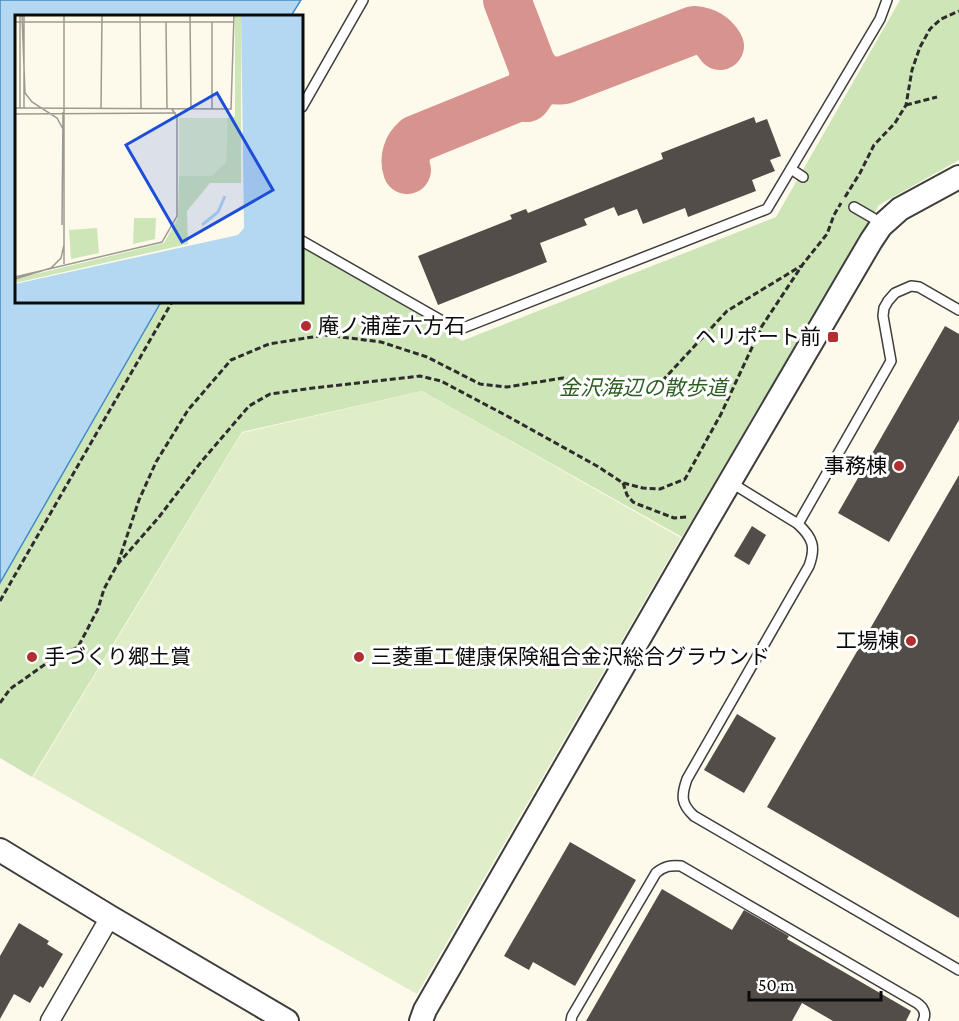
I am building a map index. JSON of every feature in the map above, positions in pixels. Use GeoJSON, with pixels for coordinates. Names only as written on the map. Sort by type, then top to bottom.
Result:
{"type":"FeatureCollection","features":[{"type":"Feature","properties":{"kind":"street"},"geometry":{"type":"LineString","coordinates":[[431,1021],[734,485],[884,230],[900,209],[959,177]]}},
{"type":"Feature","properties":{"kind":"street"},"geometry":{"type":"LineString","coordinates":[[884,230],[959,188]]}},
{"type":"Feature","properties":{"kind":"street"},"geometry":{"type":"LineString","coordinates":[[422,1021],[431,1000],[704,526],[734,485]]}},
{"type":"Feature","properties":{"kind":"street"},"geometry":{"type":"LineString","coordinates":[[0,850],[281,1019]]}},
{"type":"Feature","properties":{"kind":"street"},"geometry":{"type":"LineString","coordinates":[[50,1021],[110,917]]}},
{"type":"Feature","properties":{"kind":"lane"},"geometry":{"type":"LineString","coordinates":[[303,105],[363,0]]}},
{"type":"Feature","properties":{"kind":"lane"},"geometry":{"type":"LineString","coordinates":[[303,242],[458,330],[767,209],[880,19],[887,0]]}},
{"type":"Feature","properties":{"kind":"lane"},"geometry":{"type":"LineString","coordinates":[[791,169],[803,177]]}},
{"type":"Feature","properties":{"kind":"lane"},"geometry":{"type":"LineString","coordinates":[[854,207],[873,218],[884,230]]}},
{"type":"Feature","properties":{"kind":"lane"},"geometry":{"type":"LineString","coordinates":[[798,524],[891,361],[883,316],[888,301],[895,293],[911,286],[919,287],[959,310]]}},
{"type":"Feature","properties":{"kind":"lane"},"geometry":{"type":"LineString","coordinates":[[734,485],[798,524],[807,532],[812,543],[813,555],[809,566],[693,768],[683,789],[686,808],[694,816],[959,970]]}},
{"type":"Feature","properties":{"kind":"lane"},"geometry":{"type":"LineString","coordinates":[[571,1021],[656,873],[666,866],[674,865],[681,866],[917,1003],[925,1014],[923,1021]]}},
{"type":"Feature","properties":{"kind":"path"},"geometry":{"type":"LineString","coordinates":[[117,565],[249,406],[270,394],[420,376],[441,381],[597,466],[622,483],[660,489],[685,479],[721,414],[762,326],[803,264],[827,234],[834,215],[874,145],[895,123],[906,105],[912,70],[920,47],[930,29],[941,20],[959,11]]}},
{"type":"Feature","properties":{"kind":"path"},"geometry":{"type":"LineString","coordinates":[[906,105],[937,97]]}},
{"type":"Feature","properties":{"kind":"path"},"geometry":{"type":"LineString","coordinates":[[0,703],[10,689],[47,663],[78,646],[98,609],[104,589],[117,565],[139,500],[156,462],[188,410],[231,360],[269,344],[325,335],[381,342],[427,357],[480,384],[507,387],[563,378],[612,393],[637,390],[664,379],[727,312],[803,264]]}},
{"type":"Feature","properties":{"kind":"path"},"geometry":{"type":"LineString","coordinates":[[0,601],[171,303]]}},
{"type":"Feature","properties":{"kind":"path"},"geometry":{"type":"LineString","coordinates":[[622,483],[627,495],[640,506],[674,518],[686,516],[704,526]]}},
{"type":"Feature","properties":{"kind":"green space","name":"金沢海辺の散歩道"},"geometry":{"type":"Polygon","coordinates":[[[900,0],[959,0],[959,160],[879,205],[682,537],[422,391],[242,432],[32,777],[0,758],[0,584],[161,303],[303,303],[303,245],[462,341],[776,217],[900,0]]]}},
{"type":"Feature","properties":{"kind":"green space","name":"三菱重工健康保険組合金沢総合グラウンド"},"geometry":{"type":"Polygon","coordinates":[[[422,391],[681,538],[417,994],[33,777],[242,433],[422,391]]]}},
{"type":"Feature","properties":{"kind":"water"},"geometry":{"type":"Polygon","coordinates":[[[0,0],[301,0],[292,15],[15,15],[15,303],[160,303],[0,583],[0,0]]]}},
{"type":"Feature","properties":{"kind":"building"},"geometry":{"type":"Polygon","coordinates":[[[754,117],[756,123],[767,119],[781,156],[770,160],[775,171],[752,180],[756,191],[688,217],[685,208],[643,224],[637,209],[618,216],[614,207],[584,219],[587,225],[540,243],[547,262],[438,305],[418,256],[512,219],[510,215],[526,209],[528,213],[663,159],[661,153],[754,117]]]}},
{"type":"Feature","properties":{"kind":"building","name":"事務棟"},"geometry":{"type":"Polygon","coordinates":[[[945,326],[959,334],[959,420],[889,542],[838,513],[945,326]]]}},
{"type":"Feature","properties":{"kind":"building","name":"工場棟"},"geometry":{"type":"Polygon","coordinates":[[[959,475],[959,918],[767,807],[959,475]]]}},
{"type":"Feature","properties":{"kind":"building"},"geometry":{"type":"Polygon","coordinates":[[[752,526],[766,535],[749,565],[734,556],[752,526]]]}},
{"type":"Feature","properties":{"kind":"building"},"geometry":{"type":"Polygon","coordinates":[[[737,714],[776,738],[744,793],[704,770],[737,714]]]}},
{"type":"Feature","properties":{"kind":"building"},"geometry":{"type":"Polygon","coordinates":[[[570,842],[636,880],[575,986],[533,962],[529,970],[504,956],[570,842]]]}},
{"type":"Feature","properties":{"kind":"building"},"geometry":{"type":"Polygon","coordinates":[[[662,889],[732,930],[744,910],[789,936],[787,939],[911,1011],[906,1021],[833,1021],[802,1003],[792,1021],[586,1021],[662,889]]]}},
{"type":"Feature","properties":{"kind":"building"},"geometry":{"type":"Polygon","coordinates":[[[19,923],[49,941],[47,944],[63,954],[43,988],[40,986],[30,1003],[14,994],[0,1019],[0,956],[19,923]]]}},
{"type":"Feature","properties":{"kind":"taxiway"},"geometry":{"type":"LineString","coordinates":[[507,0],[536,76],[534,88],[527,98]]}},
{"type":"Feature","properties":{"kind":"taxiway"},"geometry":{"type":"LineString","coordinates":[[535,70],[548,79],[564,80],[694,30],[709,35],[720,46]]}},
{"type":"Feature","properties":{"kind":"taxiway"},"geometry":{"type":"LineString","coordinates":[[407,170],[405,161],[407,153],[416,139],[522,96],[531,87],[535,70]]}},
{"type":"Feature","properties":{"kind":"place","name":"庵ノ浦産六方石"},"geometry":{"type":"Point","coordinates":[306,326]}},
{"type":"Feature","properties":{"kind":"place","name":"ヘリポート前"},"geometry":{"type":"Point","coordinates":[833,337]}},
{"type":"Feature","properties":{"kind":"place","name":"事務棟"},"geometry":{"type":"Point","coordinates":[899,466]}},
{"type":"Feature","properties":{"kind":"place","name":"工場棟"},"geometry":{"type":"Point","coordinates":[911,641]}},
{"type":"Feature","properties":{"kind":"place","name":"手づくり郷土賞"},"geometry":{"type":"Point","coordinates":[32,657]}},
{"type":"Feature","properties":{"kind":"place","name":"三菱重工健康保険組合金沢総合グラウンド"},"geometry":{"type":"Point","coordinates":[359,657]}}]}
